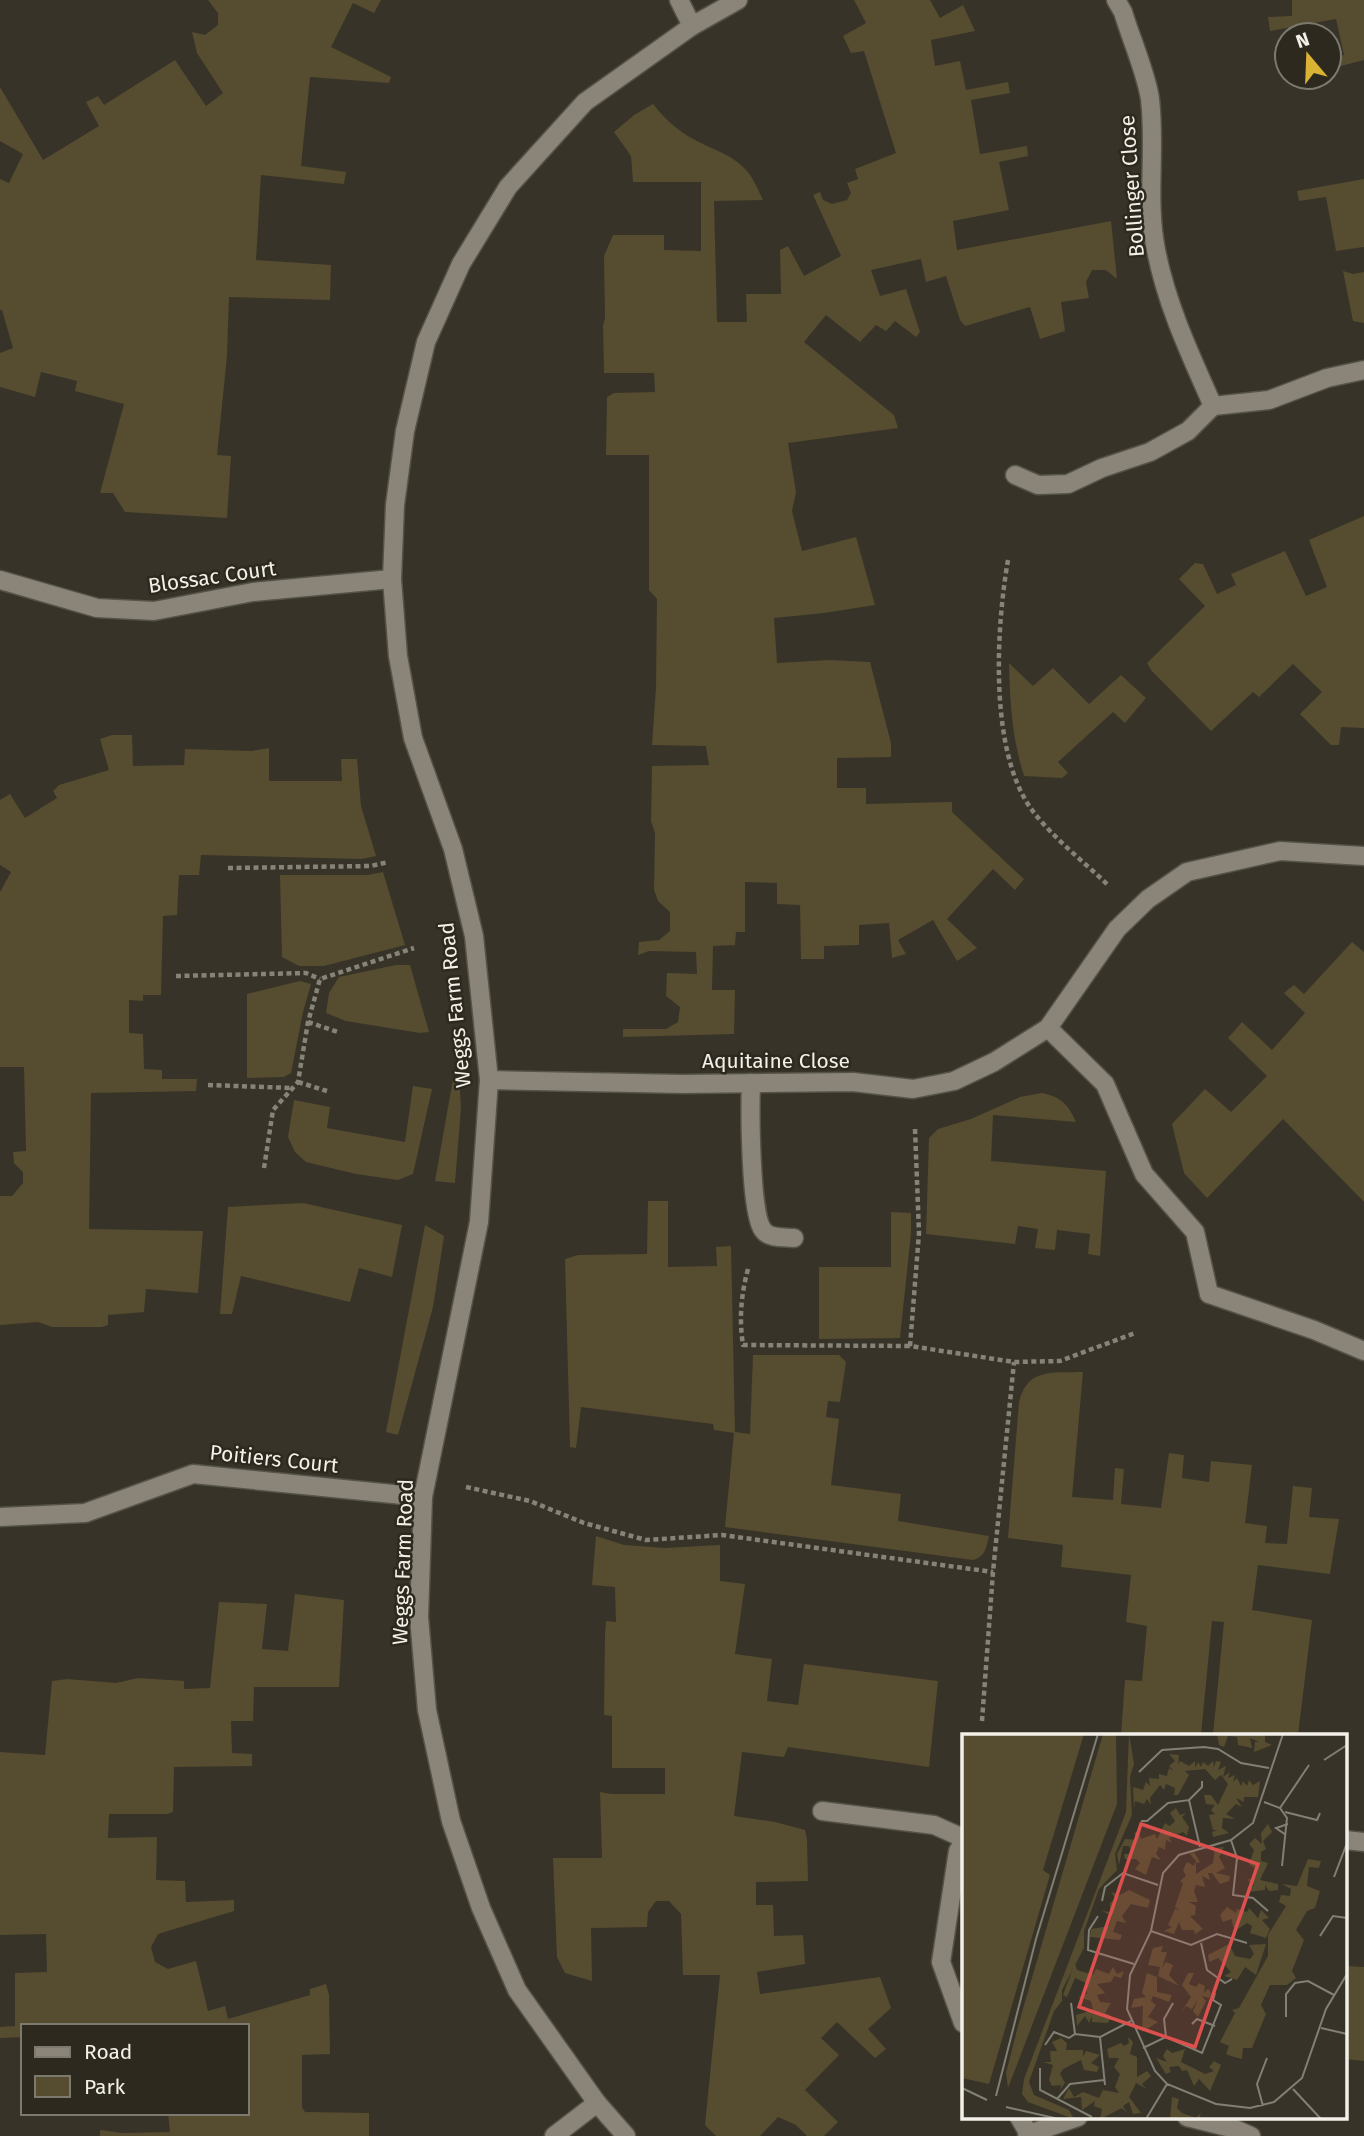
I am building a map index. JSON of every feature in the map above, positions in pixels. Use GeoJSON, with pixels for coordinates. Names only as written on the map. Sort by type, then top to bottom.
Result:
{"type":"FeatureCollection","features":[{"type":"Feature","properties":{"kind":"street"},"geometry":{"type":"LineString","coordinates":[[679,0],[692,26]]}},
{"type":"Feature","properties":{"kind":"street","name":"Weggs Farm Road"},"geometry":{"type":"LineString","coordinates":[[626,2136],[597,2103],[517,1990],[481,1908],[452,1821],[427,1710],[419,1617],[425,1488],[479,1222],[489,1080],[474,936],[453,849],[413,738],[398,656],[392,579],[395,505],[405,431],[426,342],[461,264],[508,187],[585,102],[692,26],[738,0]]}},
{"type":"Feature","properties":{"kind":"street","name":"Bollinger Close"},"geometry":{"type":"LineString","coordinates":[[1116,0],[1123,12],[1149,97],[1156,247],[1171,309],[1213,406]]}},
{"type":"Feature","properties":{"kind":"street"},"geometry":{"type":"LineString","coordinates":[[1015,475],[1038,485],[1068,484],[1102,468],[1150,452],[1188,431],[1213,406],[1269,400],[1327,378],[1364,370]]}},
{"type":"Feature","properties":{"kind":"street","name":"Blossac Court"},"geometry":{"type":"LineString","coordinates":[[0,580],[97,608],[154,611],[253,592],[392,579]]}},
{"type":"Feature","properties":{"kind":"street","name":"Aquitaine Close"},"geometry":{"type":"LineString","coordinates":[[489,1080],[683,1084],[853,1082],[913,1089],[954,1081],[994,1062],[1048,1028],[1118,929],[1148,899],[1187,872],[1280,851],[1364,856]]}},
{"type":"Feature","properties":{"kind":"street"},"geometry":{"type":"LineString","coordinates":[[1048,1028],[1105,1084],[1144,1174],[1195,1232],[1209,1294],[1314,1330],[1364,1351]]}},
{"type":"Feature","properties":{"kind":"street"},"geometry":{"type":"LineString","coordinates":[[751,1083],[754,1190],[761,1228],[768,1236],[794,1238]]}},
{"type":"Feature","properties":{"kind":"street","name":"Poitiers Court"},"geometry":{"type":"LineString","coordinates":[[0,1517],[86,1513],[193,1474],[425,1488]]}},
{"type":"Feature","properties":{"kind":"street"},"geometry":{"type":"LineString","coordinates":[[822,1811],[934,1825],[962,1840]]}},
{"type":"Feature","properties":{"kind":"street"},"geometry":{"type":"LineString","coordinates":[[1346,1840],[1364,1842]]}},
{"type":"Feature","properties":{"kind":"street"},"geometry":{"type":"LineString","coordinates":[[962,1843],[958,1851],[942,1962],[962,2020]]}},
{"type":"Feature","properties":{"kind":"street"},"geometry":{"type":"LineString","coordinates":[[554,2136],[597,2103]]}},
{"type":"Feature","properties":{"kind":"street"},"geometry":{"type":"LineString","coordinates":[[1020,2118],[1028,2135],[1075,2118]]}},
{"type":"Feature","properties":{"kind":"street"},"geometry":{"type":"LineString","coordinates":[[1192,2118],[1251,2136]]}},
{"type":"Feature","properties":{"kind":"path"},"geometry":{"type":"LineString","coordinates":[[1008,560],[1001,600],[1000,695],[1006,748],[1015,777],[1032,810],[1109,886]]}},
{"type":"Feature","properties":{"kind":"path"},"geometry":{"type":"LineString","coordinates":[[228,868],[371,866],[388,862]]}},
{"type":"Feature","properties":{"kind":"path"},"geometry":{"type":"LineString","coordinates":[[176,976],[306,974],[320,979],[414,948]]}},
{"type":"Feature","properties":{"kind":"path"},"geometry":{"type":"LineString","coordinates":[[264,1168],[273,1110],[298,1082],[308,1022],[320,979]]}},
{"type":"Feature","properties":{"kind":"path"},"geometry":{"type":"LineString","coordinates":[[308,1022],[338,1032]]}},
{"type":"Feature","properties":{"kind":"path"},"geometry":{"type":"LineString","coordinates":[[298,1082],[327,1091]]}},
{"type":"Feature","properties":{"kind":"path"},"geometry":{"type":"LineString","coordinates":[[208,1085],[293,1088]]}},
{"type":"Feature","properties":{"kind":"path"},"geometry":{"type":"LineString","coordinates":[[910,1346],[919,1233],[913,1089]]}},
{"type":"Feature","properties":{"kind":"path"},"geometry":{"type":"LineString","coordinates":[[768,1236],[751,1260],[742,1292],[740,1327],[743,1345],[910,1346],[1014,1362],[1060,1361],[1135,1333]]}},
{"type":"Feature","properties":{"kind":"path"},"geometry":{"type":"LineString","coordinates":[[982,1721],[993,1572],[1014,1362]]}},
{"type":"Feature","properties":{"kind":"path"},"geometry":{"type":"LineString","coordinates":[[425,1488],[530,1501],[584,1524],[646,1540],[722,1535],[993,1572]]}},
{"type":"Feature","properties":{"kind":"green space"},"geometry":{"type":"Polygon","coordinates":[[[208,0],[381,0],[374,13],[353,3],[331,47],[391,77],[389,83],[310,77],[301,166],[346,172],[344,184],[261,175],[256,260],[331,265],[330,300],[229,297],[227,356],[217,455],[231,456],[227,518],[125,512],[113,493],[100,493],[124,404],[75,391],[77,381],[41,372],[35,397],[0,387],[0,353],[13,348],[0,310],[0,179],[9,183],[23,154],[0,141],[0,87],[43,160],[99,126],[86,102],[98,96],[104,105],[175,60],[206,106],[223,93],[197,53],[192,32],[205,35],[218,25],[218,13],[208,0]]]}},
{"type":"Feature","properties":{"kind":"green space"},"geometry":{"type":"Polygon","coordinates":[[[854,0],[930,0],[940,18],[963,5],[975,31],[931,40],[935,66],[960,61],[966,90],[1008,82],[1010,93],[971,100],[980,154],[1027,146],[1028,156],[999,162],[1009,210],[953,221],[957,250],[1111,221],[1117,279],[1106,270],[1092,270],[1086,282],[1089,298],[1061,302],[1065,331],[1040,339],[1030,307],[965,326],[960,320],[946,276],[926,282],[921,259],[871,270],[880,296],[906,289],[920,332],[916,337],[895,321],[886,331],[876,325],[860,342],[826,315],[804,342],[894,415],[898,428],[788,443],[796,492],[792,511],[802,551],[856,537],[875,605],[774,618],[777,663],[829,660],[870,662],[891,743],[891,757],[837,758],[837,788],[866,788],[866,804],[952,802],[952,812],[1024,879],[1015,890],[993,869],[947,919],[977,948],[957,961],[933,920],[898,940],[906,954],[892,958],[889,923],[859,925],[859,945],[824,946],[824,959],[801,959],[800,905],[777,904],[777,883],[745,882],[745,932],[736,932],[735,945],[713,946],[712,990],[735,990],[734,1034],[623,1037],[623,1029],[666,1029],[678,1022],[680,1007],[666,996],[667,973],[697,974],[696,952],[649,951],[638,955],[639,942],[659,940],[670,931],[670,912],[658,901],[654,890],[652,766],[709,765],[706,746],[652,745],[657,599],[649,590],[649,455],[606,455],[607,397],[614,393],[655,392],[654,373],[604,373],[603,326],[604,256],[613,235],[664,235],[664,250],[701,251],[701,182],[633,182],[631,156],[614,132],[634,115],[653,104],[683,132],[730,157],[749,174],[763,200],[714,201],[717,322],[747,322],[746,294],[781,294],[780,250],[788,246],[804,276],[841,256],[813,195],[820,192],[823,200],[832,204],[847,200],[851,193],[847,183],[858,179],[855,169],[896,153],[864,51],[851,53],[843,36],[866,23],[854,0]]]}},
{"type":"Feature","properties":{"kind":"green space"},"geometry":{"type":"Polygon","coordinates":[[[1292,0],[1364,0],[1364,60],[1343,65],[1343,21],[1273,21],[1273,30],[1270,31],[1268,17],[1292,16],[1292,0]]]}},
{"type":"Feature","properties":{"kind":"green space"},"geometry":{"type":"Polygon","coordinates":[[[1364,179],[1364,247],[1336,251],[1326,197],[1299,201],[1297,191],[1364,179]]]}},
{"type":"Feature","properties":{"kind":"green space"},"geometry":{"type":"Polygon","coordinates":[[[1343,271],[1353,274],[1364,272],[1364,323],[1353,321],[1343,271]]]}},
{"type":"Feature","properties":{"kind":"green space"},"geometry":{"type":"Polygon","coordinates":[[[1364,516],[1364,728],[1341,727],[1339,745],[1331,745],[1300,714],[1322,692],[1293,664],[1259,697],[1253,692],[1211,731],[1147,663],[1205,606],[1179,579],[1195,563],[1203,564],[1217,594],[1236,585],[1231,574],[1285,551],[1306,596],[1327,587],[1309,540],[1364,516]]]}},
{"type":"Feature","properties":{"kind":"green space"},"geometry":{"type":"Polygon","coordinates":[[[1009,663],[1033,686],[1053,668],[1089,704],[1121,675],[1146,698],[1125,723],[1113,712],[1058,762],[1068,773],[1062,778],[1024,776],[1012,720],[1009,663]]]}},
{"type":"Feature","properties":{"kind":"green space"},"geometry":{"type":"Polygon","coordinates":[[[112,735],[132,735],[133,766],[184,765],[185,749],[251,751],[269,748],[269,781],[342,781],[341,759],[357,759],[361,806],[376,856],[362,859],[201,855],[199,875],[179,875],[177,915],[163,916],[161,995],[143,995],[143,1001],[129,1000],[129,1033],[143,1034],[144,1069],[162,1070],[162,1079],[197,1079],[196,1091],[91,1093],[89,1229],[203,1231],[198,1293],[146,1289],[144,1312],[108,1315],[108,1325],[102,1327],[52,1327],[38,1322],[0,1325],[0,1196],[12,1196],[23,1183],[23,1172],[14,1163],[13,1152],[26,1151],[24,1067],[0,1067],[0,892],[11,872],[0,865],[0,800],[10,794],[25,818],[57,798],[53,791],[59,785],[109,770],[100,739],[112,735]]]}},
{"type":"Feature","properties":{"kind":"green space"},"geometry":{"type":"Polygon","coordinates":[[[383,872],[405,945],[324,966],[299,966],[282,957],[280,875],[368,875],[383,872]]]}},
{"type":"Feature","properties":{"kind":"green space"},"geometry":{"type":"Polygon","coordinates":[[[1352,942],[1364,952],[1364,1202],[1283,1119],[1207,1198],[1184,1173],[1172,1124],[1205,1089],[1231,1112],[1267,1076],[1228,1038],[1242,1022],[1272,1050],[1305,1013],[1284,993],[1294,985],[1304,994],[1352,942]]]}},
{"type":"Feature","properties":{"kind":"green space"},"geometry":{"type":"Polygon","coordinates":[[[396,965],[410,965],[429,1032],[420,1033],[346,1021],[326,1013],[329,993],[339,977],[396,965]]]}},
{"type":"Feature","properties":{"kind":"green space"},"geometry":{"type":"Polygon","coordinates":[[[300,981],[311,984],[291,1073],[284,1077],[247,1078],[247,994],[300,981]]]}},
{"type":"Feature","properties":{"kind":"green space"},"geometry":{"type":"Polygon","coordinates":[[[453,1079],[459,1079],[461,1107],[455,1183],[435,1181],[453,1079]]]}},
{"type":"Feature","properties":{"kind":"green space"},"geometry":{"type":"Polygon","coordinates":[[[413,1086],[432,1089],[413,1174],[398,1180],[356,1174],[306,1162],[295,1152],[288,1137],[294,1100],[330,1107],[327,1128],[405,1142],[413,1086]]]}},
{"type":"Feature","properties":{"kind":"green space"},"geometry":{"type":"Polygon","coordinates":[[[1042,1093],[1063,1102],[1076,1122],[993,1115],[991,1161],[1106,1171],[1100,1256],[1088,1254],[1090,1234],[1057,1230],[1055,1250],[1035,1248],[1038,1229],[1018,1226],[1015,1244],[926,1234],[929,1138],[938,1129],[971,1119],[1020,1097],[1042,1093]]]}},
{"type":"Feature","properties":{"kind":"green space"},"geometry":{"type":"Polygon","coordinates":[[[648,1201],[668,1201],[668,1267],[717,1266],[716,1247],[731,1246],[735,1432],[750,1434],[753,1355],[839,1355],[846,1362],[840,1402],[828,1401],[826,1417],[839,1419],[831,1485],[901,1494],[898,1521],[989,1536],[981,1556],[973,1560],[725,1527],[734,1433],[714,1430],[713,1424],[581,1407],[576,1448],[570,1447],[565,1259],[578,1255],[647,1254],[648,1201]]]}},
{"type":"Feature","properties":{"kind":"green space"},"geometry":{"type":"Polygon","coordinates":[[[303,1203],[402,1225],[392,1277],[359,1268],[350,1302],[241,1276],[232,1314],[220,1314],[228,1207],[303,1203]]]}},
{"type":"Feature","properties":{"kind":"green space"},"geometry":{"type":"Polygon","coordinates":[[[891,1212],[911,1213],[900,1338],[819,1339],[819,1267],[891,1267],[891,1212]]]}},
{"type":"Feature","properties":{"kind":"green space"},"geometry":{"type":"Polygon","coordinates":[[[425,1225],[444,1236],[433,1307],[398,1435],[386,1432],[425,1225]]]}},
{"type":"Feature","properties":{"kind":"green space"},"geometry":{"type":"Polygon","coordinates":[[[1083,1372],[1072,1497],[1113,1500],[1115,1468],[1124,1469],[1121,1504],[1161,1508],[1169,1453],[1184,1455],[1182,1478],[1209,1482],[1211,1461],[1252,1465],[1245,1523],[1267,1526],[1265,1543],[1287,1544],[1293,1486],[1312,1488],[1309,1517],[1339,1519],[1330,1574],[1258,1565],[1252,1610],[1312,1620],[1298,1734],[1213,1734],[1224,1622],[1212,1621],[1201,1734],[1121,1734],[1125,1680],[1142,1681],[1147,1626],[1126,1622],[1131,1575],[1061,1567],[1063,1545],[1008,1538],[1019,1402],[1028,1383],[1035,1377],[1052,1373],[1083,1372]]]}},
{"type":"Feature","properties":{"kind":"green space"},"geometry":{"type":"Polygon","coordinates":[[[596,1536],[624,1545],[665,1548],[720,1545],[720,1581],[745,1584],[735,1654],[772,1659],[767,1701],[798,1705],[804,1664],[938,1681],[929,1767],[788,1747],[784,1757],[742,1752],[734,1816],[805,1830],[807,1839],[808,1881],[756,1882],[756,1905],[773,1905],[774,1936],[803,1935],[805,1964],[757,1972],[760,1994],[880,1977],[891,2008],[868,2029],[886,2049],[875,2058],[837,2022],[821,2038],[839,2055],[805,2090],[838,2122],[824,2136],[807,2136],[796,2125],[778,2117],[760,2136],[716,2136],[705,2125],[720,1975],[683,1975],[681,1914],[669,1901],[656,1901],[648,1912],[647,1927],[591,1928],[592,1981],[565,1973],[557,1957],[553,1858],[602,1858],[600,1792],[665,1794],[665,1768],[612,1768],[612,1716],[604,1715],[605,1635],[606,1621],[616,1622],[615,1587],[592,1585],[596,1536]]]}},
{"type":"Feature","properties":{"kind":"green space"},"geometry":{"type":"Polygon","coordinates":[[[295,1594],[344,1600],[339,1687],[254,1687],[253,1721],[231,1721],[232,1753],[252,1754],[252,1766],[174,1767],[173,1812],[109,1814],[108,1838],[157,1837],[156,1880],[185,1881],[186,1902],[234,1900],[234,1911],[158,1934],[151,1947],[155,1962],[168,1969],[196,1961],[208,2011],[225,2006],[228,2019],[310,1995],[310,1989],[326,1984],[329,1995],[330,2054],[302,2055],[302,2107],[305,2112],[369,2113],[369,2136],[100,2136],[100,2130],[122,2133],[170,2132],[168,2115],[248,2115],[248,2024],[21,2024],[21,2037],[0,2038],[0,2027],[15,2026],[15,1973],[47,1972],[46,1934],[0,1935],[0,1752],[45,1755],[52,1681],[67,1679],[116,1683],[138,1678],[184,1681],[184,1689],[210,1688],[219,1602],[267,1604],[262,1649],[288,1651],[295,1594]]]}},
{"type":"Feature","properties":{"kind":"green space"},"geometry":{"type":"Polygon","coordinates":[[[1346,1966],[1364,1967],[1364,2061],[1346,2059],[1346,1966]]]}}]}
